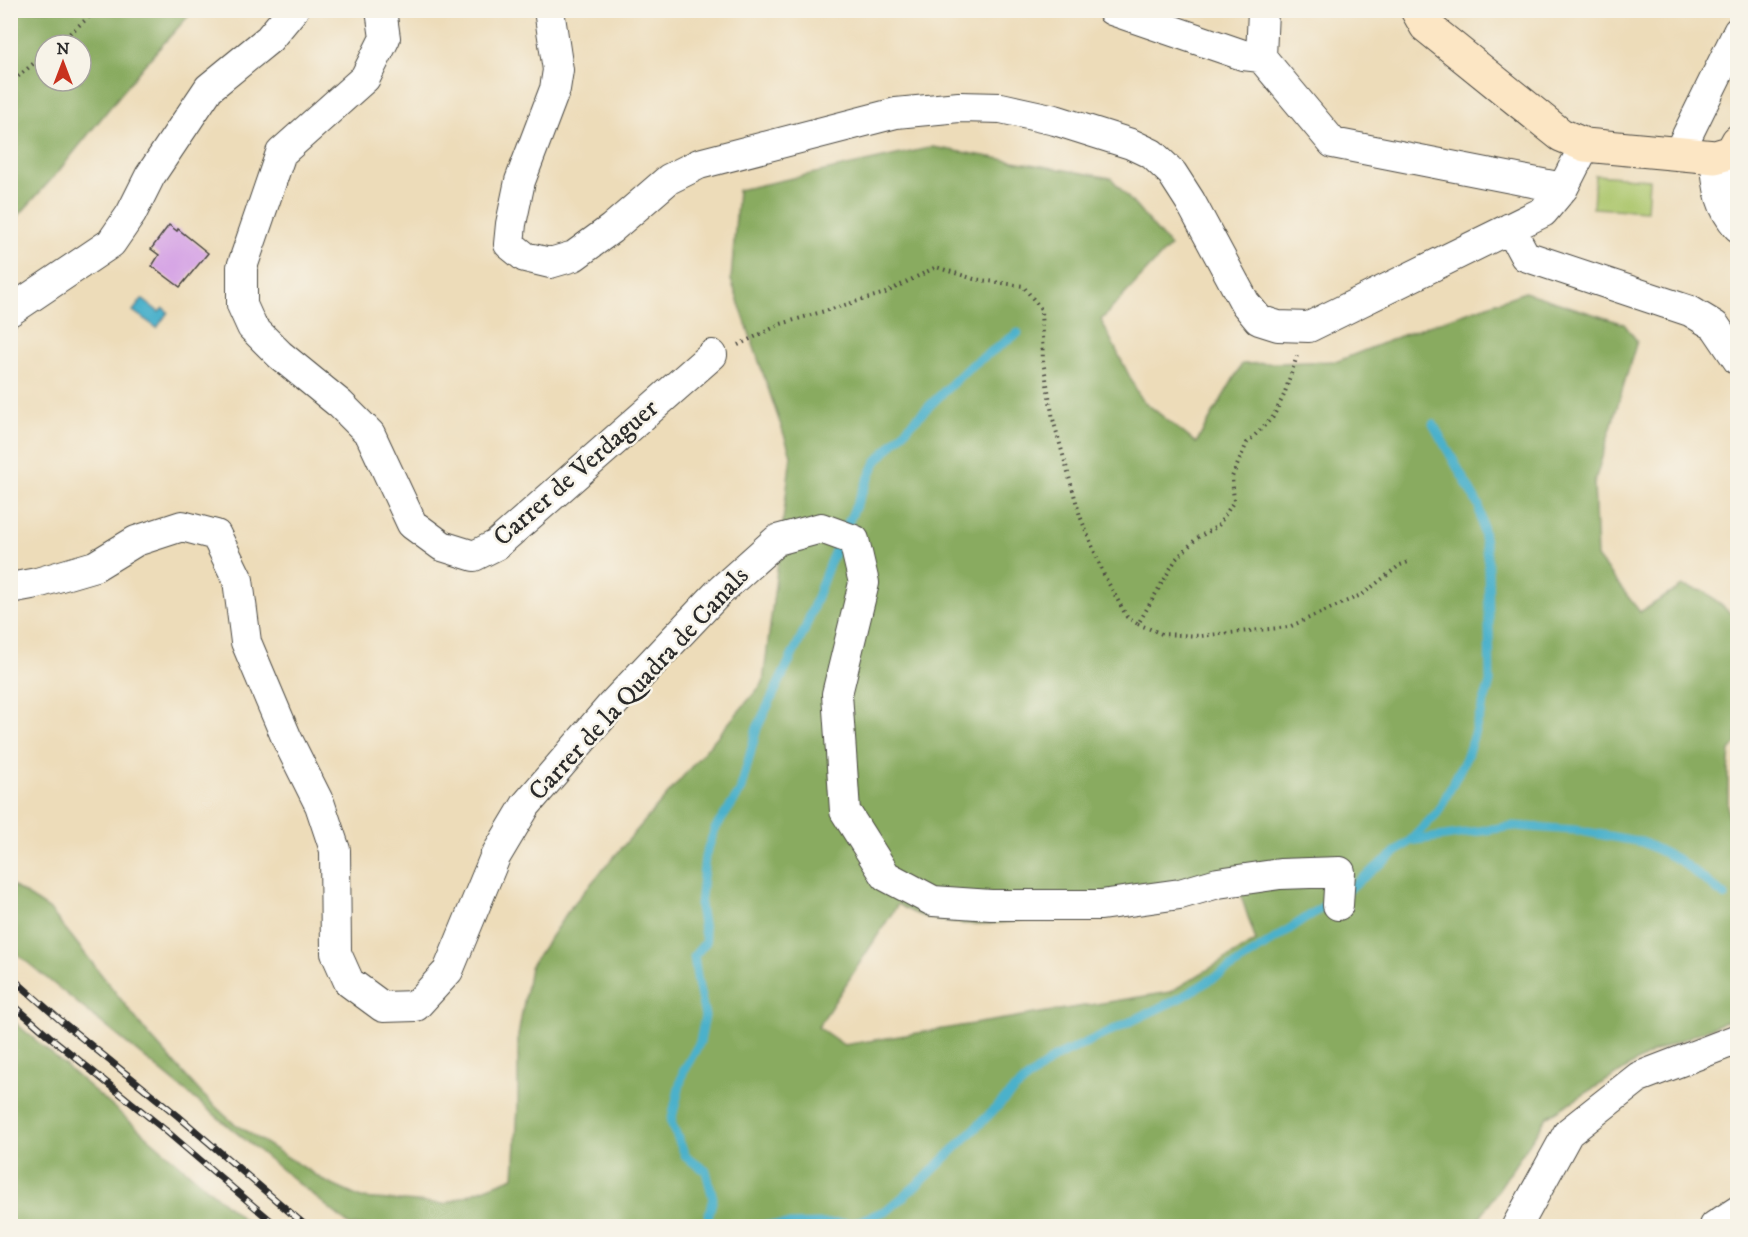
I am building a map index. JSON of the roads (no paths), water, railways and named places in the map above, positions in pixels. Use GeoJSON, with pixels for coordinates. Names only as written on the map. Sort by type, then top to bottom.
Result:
{"type":"FeatureCollection","features":[{"type":"Feature","properties":{"kind":"street"},"geometry":{"type":"LineString","coordinates":[[10,311],[111,243],[130,214],[150,176],[209,88],[269,39],[293,10]]}},
{"type":"Feature","properties":{"kind":"street","name":"Carrer de Verdaguer"},"geometry":{"type":"LineString","coordinates":[[381,10],[385,38],[365,78],[281,153],[242,267],[242,305],[252,327],[280,355],[340,404],[370,434],[412,524],[442,546],[474,556],[496,545],[712,355]]}},
{"type":"Feature","properties":{"kind":"street"},"geometry":{"type":"LineString","coordinates":[[549,10],[558,70],[555,89],[520,181],[509,244],[525,257],[550,263],[574,256],[611,229],[669,179],[699,164],[896,113],[959,106],[1000,108],[1054,120],[1131,144],[1152,154],[1178,182],[1245,303],[1259,320],[1278,326],[1310,327],[1543,212],[1563,188],[1584,145]]}},
{"type":"Feature","properties":{"kind":"street"},"geometry":{"type":"LineString","coordinates":[[1112,10],[1233,52],[1261,57],[1333,143],[1563,188]]}},
{"type":"Feature","properties":{"kind":"street"},"geometry":{"type":"LineString","coordinates":[[1261,57],[1263,10]]}},
{"type":"Feature","properties":{"kind":"street"},"geometry":{"type":"LineString","coordinates":[[1417,10],[1426,26],[1561,135],[1584,145],[1678,154],[1726,149],[1719,190],[1727,215],[1737,226]]}},
{"type":"Feature","properties":{"kind":"street"},"geometry":{"type":"LineString","coordinates":[[1678,154],[1737,32]]}},
{"type":"Feature","properties":{"kind":"street"},"geometry":{"type":"LineString","coordinates":[[1510,228],[1525,256],[1690,311],[1715,326],[1737,360]]}},
{"type":"Feature","properties":{"kind":"street","name":"Carrer de la Quadra de Canals"},"geometry":{"type":"LineString","coordinates":[[24,586],[95,566],[136,542],[182,526],[216,535],[238,580],[246,642],[287,739],[320,805],[335,850],[336,952],[349,982],[382,1007],[416,1006],[448,971],[495,857],[526,805],[612,705],[719,592],[777,540],[821,528],[854,540],[864,583],[837,694],[844,811],[886,876],[933,901],[991,906],[1101,906],[1180,894],[1228,881],[1280,874],[1340,872],[1338,905]]}},
{"type":"Feature","properties":{"kind":"street"},"geometry":{"type":"LineString","coordinates":[[10,603],[24,586]]}},
{"type":"Feature","properties":{"kind":"street"},"geometry":{"type":"LineString","coordinates":[[1517,1227],[1568,1133],[1639,1077],[1737,1039]]}},
{"type":"Feature","properties":{"kind":"street"},"geometry":{"type":"LineString","coordinates":[[1715,1227],[1737,1211]]}},
{"type":"Feature","properties":{"kind":"water"},"geometry":{"type":"Polygon","coordinates":[[[142,299],[159,312],[163,308],[168,312],[157,328],[133,311],[142,299]]]}},
{"type":"Feature","properties":{"kind":"waterway"},"geometry":{"type":"LineString","coordinates":[[706,1226],[713,1198],[706,1171],[686,1157],[671,1122],[683,1072],[700,1042],[705,1016],[694,956],[706,942],[700,906],[705,857],[715,829],[740,792],[757,728],[805,629],[830,562],[876,462],[968,368],[1018,333]]}},
{"type":"Feature","properties":{"kind":"waterway"},"geometry":{"type":"LineString","coordinates":[[1345,892],[1410,841],[1438,812],[1467,756],[1490,683],[1488,562],[1479,506],[1433,424]]}},
{"type":"Feature","properties":{"kind":"waterway"},"geometry":{"type":"LineString","coordinates":[[1410,841],[1514,826],[1575,830],[1642,842],[1679,860],[1725,896]]}},
{"type":"Feature","properties":{"kind":"waterway"},"geometry":{"type":"LineString","coordinates":[[756,1226],[856,1223],[889,1209],[926,1177],[1014,1090],[1054,1058],[1180,998],[1237,964],[1333,900]]}},
{"type":"Feature","properties":{"kind":"railway"},"geometry":{"type":"LineString","coordinates":[[10,976],[306,1226]]}},
{"type":"Feature","properties":{"kind":"railway"},"geometry":{"type":"LineString","coordinates":[[10,1002],[277,1226]]}}]}
